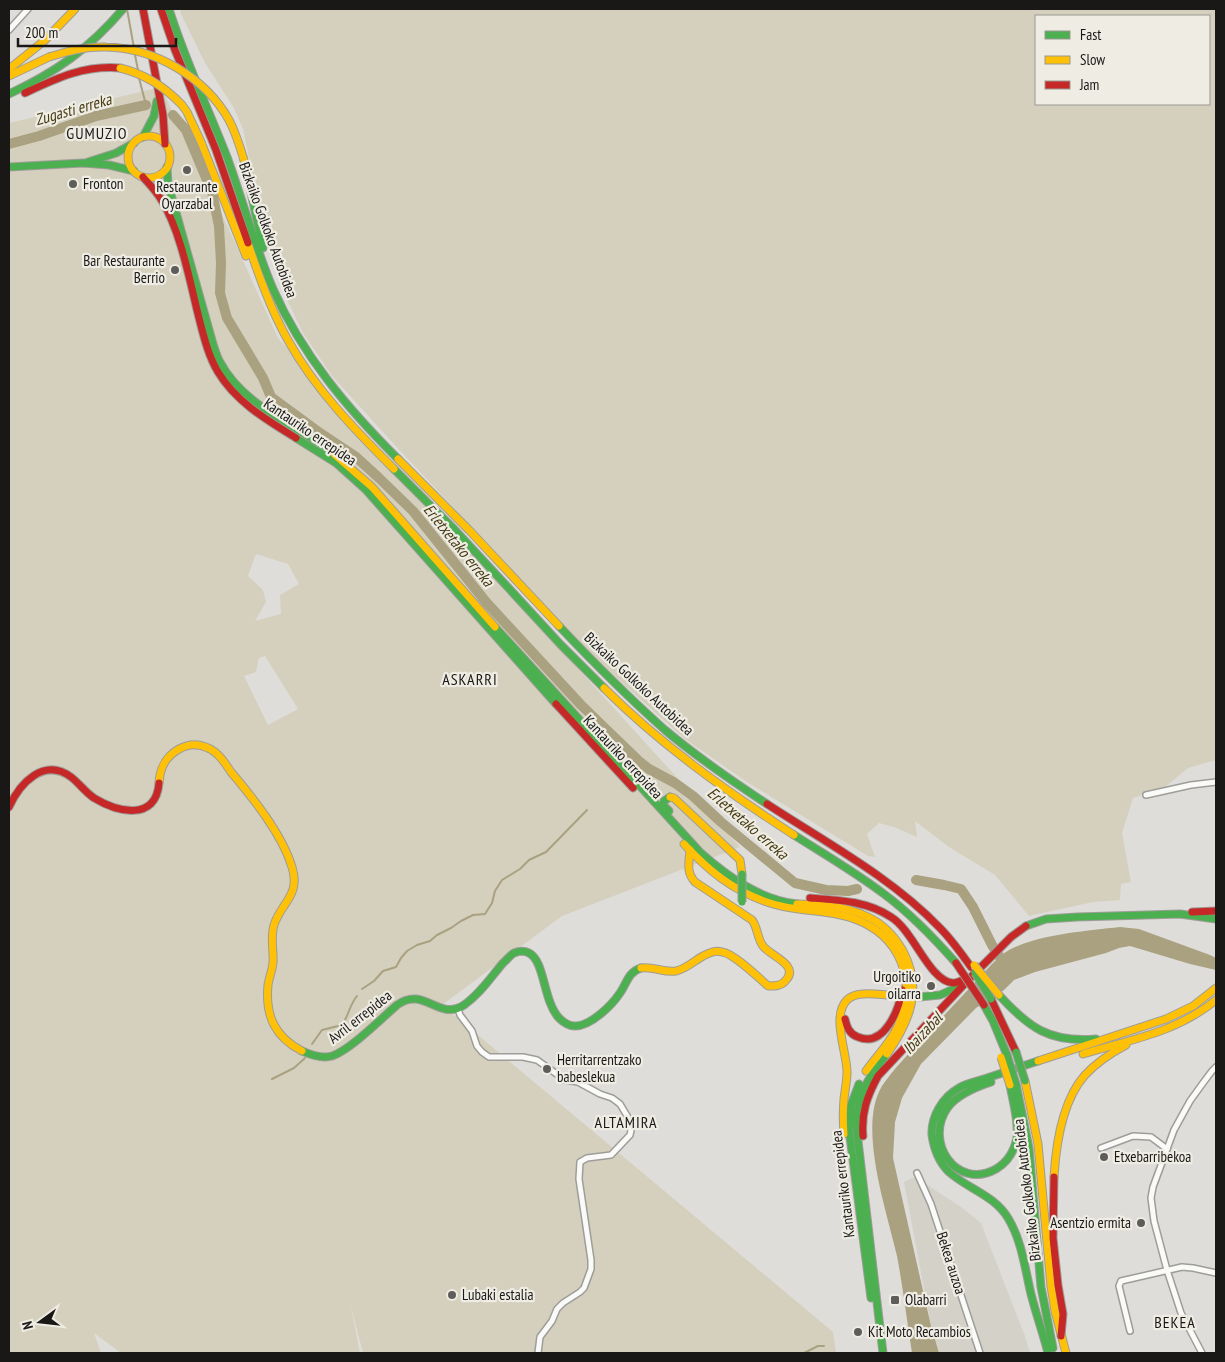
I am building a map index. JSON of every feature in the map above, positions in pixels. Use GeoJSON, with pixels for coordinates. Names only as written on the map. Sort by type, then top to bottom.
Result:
{"type":"FeatureCollection","features":[{"type":"Feature","properties":{"kind":"main road"},"geometry":{"type":"LineString","coordinates":[[9,69],[46,40],[75,9]]}},
{"type":"Feature","properties":{"kind":"main road"},"geometry":{"type":"LineString","coordinates":[[9,94],[50,74],[69,61],[109,27],[123,9]]}},
{"type":"Feature","properties":{"kind":"main road"},"geometry":{"type":"LineString","coordinates":[[143,9],[163,115],[165,144]]}},
{"type":"Feature","properties":{"kind":"main road","name":"Bizkaiko Golkoko Autobidea"},"geometry":{"type":"LineString","coordinates":[[161,9],[179,62],[224,171],[259,275],[275,314],[288,341],[321,391],[338,411],[454,528],[592,678],[630,714],[674,751],[738,799],[857,874],[909,914],[939,942],[984,1005],[993,1021],[1013,1084],[1029,1148],[1041,1287],[1054,1353]]}},
{"type":"Feature","properties":{"kind":"main road","name":"Bizkaiko Golkoko Autobidea"},"geometry":{"type":"LineString","coordinates":[[169,9],[177,35],[226,155],[266,272],[278,299],[294,332],[307,353],[347,404],[377,437],[468,528],[619,689],[678,740],[724,775],[894,887],[930,916],[973,966],[1002,1021],[1016,1052],[1025,1081],[1038,1144],[1050,1277],[1055,1311],[1066,1353]]}},
{"type":"Feature","properties":{"kind":"main road"},"geometry":{"type":"LineString","coordinates":[[9,76],[49,57],[81,48],[112,47],[139,52],[172,65],[188,74],[220,106],[235,132],[244,160],[262,243],[278,299]]}},
{"type":"Feature","properties":{"kind":"main road"},"geometry":{"type":"LineString","coordinates":[[9,100],[70,72],[92,67],[111,66],[134,71],[150,78],[172,94],[187,112],[266,305],[275,323],[288,341]]}},
{"type":"Feature","properties":{"kind":"main road"},"geometry":{"type":"LineString","coordinates":[[143,137],[156,113],[158,92]]}},
{"type":"Feature","properties":{"kind":"main road"},"geometry":{"type":"LineString","coordinates":[[9,167],[83,163],[109,165],[134,171],[143,177],[150,178],[157,176],[167,167],[170,156],[165,144],[155,137],[149,136],[143,137],[108,156],[83,163]]}},
{"type":"Feature","properties":{"kind":"main road"},"geometry":{"type":"LineString","coordinates":[[134,143],[128,154],[128,160],[134,171]]}},
{"type":"Feature","properties":{"kind":"main road","name":"Kantauriko errepidea"},"geometry":{"type":"LineString","coordinates":[[167,167],[168,184],[213,344],[220,362],[246,396],[319,442],[372,487],[499,632],[646,794],[700,852],[716,866],[737,882],[761,894],[793,903],[836,908],[868,916],[880,923],[892,934],[907,957],[911,969],[915,996],[911,1011],[903,1031],[872,1072],[862,1091],[857,1108],[856,1129],[883,1353]]}},
{"type":"Feature","properties":{"kind":"main road","name":"Kantauriko errepidea"},"geometry":{"type":"LineString","coordinates":[[143,177],[164,202],[171,218],[179,240],[208,352],[219,373],[237,396],[270,422],[336,463],[366,490],[539,686],[710,871],[748,895],[791,909],[836,914],[864,922],[875,928],[891,944],[905,971],[907,995],[905,1009],[897,1028],[856,1089],[851,1105],[849,1129],[878,1353]]}},
{"type":"Feature","properties":{"kind":"main road","name":"Avril errepidea"},"geometry":{"type":"LineString","coordinates":[[9,807],[27,779],[40,772],[49,770],[59,771],[67,775],[92,796],[112,806],[124,810],[141,810],[155,800],[159,790],[161,769],[173,753],[190,745],[210,748],[234,774],[261,810],[286,852],[293,872],[295,882],[292,893],[276,920],[272,932],[272,965],[268,993],[272,1021],[280,1036],[302,1051],[314,1055],[330,1056],[352,1042],[386,1013],[407,999],[419,998],[447,1010],[458,1008]]}},
{"type":"Feature","properties":{"kind":"main road"},"geometry":{"type":"LineString","coordinates":[[646,794],[674,798],[740,860],[742,874],[741,911]]}},
{"type":"Feature","properties":{"kind":"main road"},"geometry":{"type":"LineString","coordinates":[[670,797],[664,801],[663,805],[697,842],[700,852]]}},
{"type":"Feature","properties":{"kind":"main road"},"geometry":{"type":"LineString","coordinates":[[458,1008],[472,999],[510,956],[521,951],[530,953],[537,962],[548,1000],[554,1013],[564,1023],[574,1026],[588,1022],[604,1010],[622,991],[630,974],[635,970],[644,967],[676,971],[685,968],[704,955],[714,951],[731,954],[768,986],[775,987],[781,985],[787,980],[788,966],[784,961],[762,946],[755,923],[741,911],[695,882],[689,874],[690,850]]}},
{"type":"Feature","properties":{"kind":"main road"},"geometry":{"type":"LineString","coordinates":[[688,866],[694,862],[701,861]]}},
{"type":"Feature","properties":{"kind":"main road"},"geometry":{"type":"LineString","coordinates":[[761,894],[853,902],[870,907],[893,918],[905,929],[929,966],[939,977],[947,982],[956,983],[972,976]]}},
{"type":"Feature","properties":{"kind":"main road"},"geometry":{"type":"LineString","coordinates":[[871,1253],[872,1210],[862,1129],[864,1106],[868,1093],[878,1076],[1011,937],[1026,926],[1046,919],[1187,914],[1193,911],[1216,911]]}},
{"type":"Feature","properties":{"kind":"main road"},"geometry":{"type":"LineString","coordinates":[[1187,914],[1193,917],[1216,921]]}},
{"type":"Feature","properties":{"kind":"main road"},"geometry":{"type":"LineString","coordinates":[[868,994],[850,1004],[845,1017],[847,1028],[851,1034],[865,1040],[880,1035],[894,1018],[899,1006],[902,993],[901,983],[891,944]]}},
{"type":"Feature","properties":{"kind":"main road"},"geometry":{"type":"LineString","coordinates":[[973,966],[1023,1019],[1039,1030],[1057,1038],[1078,1041],[1116,1035]]}},
{"type":"Feature","properties":{"kind":"main road"},"geometry":{"type":"LineString","coordinates":[[948,1001],[919,998],[940,995],[950,991],[972,976]]}},
{"type":"Feature","properties":{"kind":"main road"},"geometry":{"type":"LineString","coordinates":[[1048,1353],[1016,1234],[1007,1216],[993,1200],[947,1171],[937,1159],[931,1138],[932,1124],[936,1112],[945,1098],[960,1087],[1166,1019],[1202,1000],[1216,988]]}},
{"type":"Feature","properties":{"kind":"main road"},"geometry":{"type":"LineString","coordinates":[[857,1192],[844,1136],[843,1120],[847,1070],[840,1019],[843,1005],[854,996],[868,994],[892,996]]}},
{"type":"Feature","properties":{"kind":"main road"},"geometry":{"type":"LineString","coordinates":[[1061,1336],[1063,1317],[1054,1255],[1053,1197],[1057,1151],[1068,1103],[1086,1074],[1106,1056],[1142,1038],[1183,1022],[1216,1000]]}},
{"type":"Feature","properties":{"kind":"main road"},"geometry":{"type":"LineString","coordinates":[[1013,1084],[1017,1126],[1016,1144],[1012,1153],[1000,1167],[985,1174],[967,1173],[957,1169],[943,1155],[938,1130],[948,1107],[960,1097],[983,1085],[1001,1079],[1101,1048],[1142,1038]]}},
{"type":"Feature","properties":{"kind":"street"},"geometry":{"type":"LineString","coordinates":[[9,30],[28,9]]}},
{"type":"Feature","properties":{"kind":"street"},"geometry":{"type":"LineString","coordinates":[[1146,796],[1191,785],[1216,782]]}},
{"type":"Feature","properties":{"kind":"street"},"geometry":{"type":"LineString","coordinates":[[458,1008],[460,1015],[472,1031],[477,1046],[489,1057],[508,1056],[537,1060],[565,1080],[578,1082],[612,1098],[620,1104],[629,1119],[632,1130],[630,1135],[611,1155],[587,1158],[580,1162],[579,1179],[591,1269],[584,1288],[557,1309],[552,1321],[540,1337],[538,1353]]}},
{"type":"Feature","properties":{"kind":"street"},"geometry":{"type":"LineString","coordinates":[[1202,1353],[1181,1313],[1167,1270],[1154,1221],[1152,1198],[1153,1187],[1174,1130],[1190,1101],[1216,1067]]}},
{"type":"Feature","properties":{"kind":"street"},"geometry":{"type":"LineString","coordinates":[[1101,1148],[1133,1136],[1151,1137],[1167,1149]]}},
{"type":"Feature","properties":{"kind":"street","name":"Bekea auzoa"},"geometry":{"type":"LineString","coordinates":[[917,1173],[931,1204],[980,1353]]}},
{"type":"Feature","properties":{"kind":"street"},"geometry":{"type":"LineString","coordinates":[[1130,1331],[1119,1286],[1121,1281],[1182,1267],[1216,1273]]}},
{"type":"Feature","properties":{"kind":"shaded area"},"geometry":{"type":"Polygon","coordinates":[[[180,9],[1216,9],[1216,760],[1188,768],[1165,787],[1133,798],[1122,833],[1131,882],[1121,884],[1120,900],[1093,902],[1029,916],[995,875],[949,847],[915,821],[917,837],[879,823],[867,834],[875,857],[868,856],[747,782],[685,739],[594,658],[332,376],[303,333],[282,289],[258,202],[243,129],[234,108],[205,63],[180,9]]]}},
{"type":"Feature","properties":{"kind":"shaded area"},"geometry":{"type":"Polygon","coordinates":[[[161,87],[186,141],[191,146],[278,338],[740,847],[562,916],[442,1005],[833,1332],[836,1353],[363,1353],[351,1307],[360,1353],[121,1353],[94,1333],[101,1353],[9,1353],[9,123],[161,87]],[[256,554],[248,576],[263,590],[266,602],[255,621],[281,614],[280,595],[299,584],[288,564],[256,554]],[[265,656],[259,658],[256,672],[244,676],[268,725],[298,709],[265,656]]]}},
{"type":"Feature","properties":{"kind":"shaded area"},"geometry":{"type":"Polygon","coordinates":[[[1120,927],[1139,929],[1210,955],[1216,958],[1216,970],[1130,946],[1035,972],[1014,980],[1004,990],[976,1008],[921,1064],[902,1098],[895,1122],[893,1158],[931,1326],[939,1353],[912,1353],[897,1256],[881,1193],[873,1146],[872,1124],[875,1103],[882,1086],[932,1028],[991,965],[1006,952],[1035,940],[1120,927]]]}},
{"type":"Feature","properties":{"kind":"shaded area"},"geometry":{"type":"Polygon","coordinates":[[[915,1177],[961,1207],[981,1223],[1030,1353],[939,1353],[931,1326],[904,1182],[915,1177]]]}},
{"type":"Feature","properties":{"kind":"waterway"},"geometry":{"type":"LineString","coordinates":[[127,9],[134,48]]}},
{"type":"Feature","properties":{"kind":"waterway"},"geometry":{"type":"LineString","coordinates":[[135,55],[138,70]]}},
{"type":"Feature","properties":{"kind":"waterway"},"geometry":{"type":"LineString","coordinates":[[139,78],[146,105]]}},
{"type":"Feature","properties":{"kind":"waterway","name":"Zugasti erreka"},"geometry":{"type":"LineString","coordinates":[[9,144],[39,136],[96,116],[146,105]]}},
{"type":"Feature","properties":{"kind":"waterway","name":"Erletxetako erreka"},"geometry":{"type":"LineString","coordinates":[[173,115],[186,130],[212,192],[219,226],[220,293],[227,318],[263,378],[271,397],[356,457],[413,511],[486,602],[581,705],[640,762],[693,796],[721,822],[795,883],[826,890],[848,891],[857,889]]}},
{"type":"Feature","properties":{"kind":"waterway"},"geometry":{"type":"LineString","coordinates":[[362,989],[374,981],[383,971],[396,967],[407,951],[417,945],[430,941],[437,935],[473,915],[485,914],[502,880],[520,869],[529,860],[546,852],[587,810]]}},
{"type":"Feature","properties":{"kind":"waterway","name":"Erletxetako erreka"},"geometry":{"type":"LineString","coordinates":[[916,880],[961,889],[1005,965]]}},
{"type":"Feature","properties":{"kind":"waterway"},"geometry":{"type":"LineString","coordinates":[[312,1044],[322,1030],[342,1025],[357,996]]}},
{"type":"Feature","properties":{"kind":"waterway"},"geometry":{"type":"LineString","coordinates":[[272,1079],[294,1068],[305,1058]]}},
{"type":"Feature","properties":{"kind":"waterway"},"geometry":{"type":"LineString","coordinates":[[804,1353],[818,1346],[824,1346]]}},
{"type":"Feature","properties":{"kind":"traffic: fast"},"geometry":{"type":"LineString","coordinates":[[9,94],[42,77],[71,58],[97,36],[123,9]]}},
{"type":"Feature","properties":{"kind":"traffic: fast"},"geometry":{"type":"LineString","coordinates":[[169,9],[189,65],[227,157],[273,289],[285,313],[312,359],[344,401],[398,459]]}},
{"type":"Feature","properties":{"kind":"traffic: fast"},"geometry":{"type":"LineString","coordinates":[[143,137],[154,116],[157,101]]}},
{"type":"Feature","properties":{"kind":"traffic: fast"},"geometry":{"type":"LineString","coordinates":[[88,162],[116,153],[134,143]]}},
{"type":"Feature","properties":{"kind":"traffic: fast"},"geometry":{"type":"LineString","coordinates":[[244,160],[263,248]]}},
{"type":"Feature","properties":{"kind":"traffic: fast"},"geometry":{"type":"LineString","coordinates":[[9,167],[83,163],[109,165],[134,171]]}},
{"type":"Feature","properties":{"kind":"traffic: fast"},"geometry":{"type":"LineString","coordinates":[[167,167],[168,184],[213,344],[220,362],[230,378],[257,403],[334,454]]}},
{"type":"Feature","properties":{"kind":"traffic: fast"},"geometry":{"type":"LineString","coordinates":[[296,438],[336,463],[366,490],[556,704]]}},
{"type":"Feature","properties":{"kind":"traffic: fast"},"geometry":{"type":"LineString","coordinates":[[394,469],[455,530],[561,645],[604,688]]}},
{"type":"Feature","properties":{"kind":"traffic: fast"},"geometry":{"type":"LineString","coordinates":[[559,626],[665,730],[690,750],[767,804]]}},
{"type":"Feature","properties":{"kind":"traffic: fast"},"geometry":{"type":"LineString","coordinates":[[495,627],[700,852],[721,870],[745,886],[770,898],[797,904]]}},
{"type":"Feature","properties":{"kind":"traffic: fast"},"geometry":{"type":"LineString","coordinates":[[669,811],[663,805],[664,801],[670,797]]}},
{"type":"Feature","properties":{"kind":"traffic: fast"},"geometry":{"type":"LineString","coordinates":[[794,835],[851,871],[894,902],[922,927],[956,963]]}},
{"type":"Feature","properties":{"kind":"traffic: fast"},"geometry":{"type":"LineString","coordinates":[[742,874],[742,902]]}},
{"type":"Feature","properties":{"kind":"traffic: fast"},"geometry":{"type":"LineString","coordinates":[[1026,926],[1046,919],[1077,917],[1180,914],[1216,919]]}},
{"type":"Feature","properties":{"kind":"traffic: fast"},"geometry":{"type":"LineString","coordinates":[[302,1051],[320,1057],[339,1053],[357,1041],[397,1005],[407,1000],[415,999],[447,1009],[455,1009],[464,1005],[480,991],[503,963],[516,952],[527,952],[534,957],[554,1011],[562,1021],[573,1026],[588,1023],[606,1009],[616,998],[630,975],[641,968]]}},
{"type":"Feature","properties":{"kind":"traffic: fast"},"geometry":{"type":"LineString","coordinates":[[975,973],[991,999]]}},
{"type":"Feature","properties":{"kind":"traffic: fast"},"geometry":{"type":"LineString","coordinates":[[919,997],[940,995],[958,987]]}},
{"type":"Feature","properties":{"kind":"traffic: fast"},"geometry":{"type":"LineString","coordinates":[[999,995],[1020,1016],[1053,1036],[1080,1040],[1096,1039]]}},
{"type":"Feature","properties":{"kind":"traffic: fast"},"geometry":{"type":"LineString","coordinates":[[984,1005],[1007,1055]]}},
{"type":"Feature","properties":{"kind":"traffic: fast"},"geometry":{"type":"LineString","coordinates":[[1016,1052],[1025,1081]]}},
{"type":"Feature","properties":{"kind":"traffic: fast"},"geometry":{"type":"LineString","coordinates":[[883,1353],[856,1124],[859,1104],[865,1086],[887,1054]]}},
{"type":"Feature","properties":{"kind":"traffic: fast"},"geometry":{"type":"LineString","coordinates":[[1007,1055],[1016,1084]]}},
{"type":"Feature","properties":{"kind":"traffic: fast"},"geometry":{"type":"LineString","coordinates":[[1038,1061],[962,1086],[953,1092],[943,1102],[936,1114],[932,1135],[937,1155],[945,1168],[956,1178],[996,1204],[1013,1227],[1020,1246],[1031,1294],[1048,1353]]}},
{"type":"Feature","properties":{"kind":"traffic: fast"},"geometry":{"type":"LineString","coordinates":[[991,1082],[957,1098],[948,1107],[941,1120],[939,1134],[942,1147],[948,1159],[957,1168],[968,1173],[981,1174],[996,1169],[1007,1160],[1012,1152],[1016,1143],[1017,1132],[1010,1085]]}},
{"type":"Feature","properties":{"kind":"traffic: fast"},"geometry":{"type":"LineString","coordinates":[[859,1084],[851,1105],[849,1129],[871,1298]]}},
{"type":"Feature","properties":{"kind":"traffic: fast"},"geometry":{"type":"LineString","coordinates":[[1016,1084],[1029,1148],[1041,1287],[1053,1348]]}},
{"type":"Feature","properties":{"kind":"traffic: slow"},"geometry":{"type":"LineString","coordinates":[[9,69],[44,41],[75,9]]}},
{"type":"Feature","properties":{"kind":"traffic: slow"},"geometry":{"type":"LineString","coordinates":[[49,57],[77,49],[106,47],[143,53],[160,59],[192,78],[219,105],[229,120],[244,160]]}},
{"type":"Feature","properties":{"kind":"traffic: slow"},"geometry":{"type":"LineString","coordinates":[[9,76],[49,57]]}},
{"type":"Feature","properties":{"kind":"traffic: slow"},"geometry":{"type":"LineString","coordinates":[[120,68],[154,82],[182,105]]}},
{"type":"Feature","properties":{"kind":"traffic: slow"},"geometry":{"type":"LineString","coordinates":[[182,105],[201,142],[246,256]]}},
{"type":"Feature","properties":{"kind":"traffic: slow"},"geometry":{"type":"LineString","coordinates":[[149,136],[164,142],[170,157],[164,172],[149,178],[134,172],[128,157],[134,142],[149,136]]}},
{"type":"Feature","properties":{"kind":"traffic: slow"},"geometry":{"type":"LineString","coordinates":[[248,243],[271,306],[300,360],[337,409],[394,469]]}},
{"type":"Feature","properties":{"kind":"traffic: slow"},"geometry":{"type":"LineString","coordinates":[[334,454],[372,487],[495,627]]}},
{"type":"Feature","properties":{"kind":"traffic: slow"},"geometry":{"type":"LineString","coordinates":[[398,459],[469,530],[559,626]]}},
{"type":"Feature","properties":{"kind":"traffic: slow"},"geometry":{"type":"LineString","coordinates":[[604,688],[671,748],[794,835]]}},
{"type":"Feature","properties":{"kind":"traffic: slow"},"geometry":{"type":"LineString","coordinates":[[159,783],[164,763],[174,752],[189,745],[201,745],[208,748],[215,752],[224,762],[266,817],[281,842],[292,867],[294,885],[274,925],[272,940],[273,963],[268,985],[268,1006],[270,1016],[279,1032],[285,1039],[302,1051]]}},
{"type":"Feature","properties":{"kind":"traffic: slow"},"geometry":{"type":"LineString","coordinates":[[670,797],[674,798],[740,860],[742,874]]}},
{"type":"Feature","properties":{"kind":"traffic: slow"},"geometry":{"type":"LineString","coordinates":[[684,844],[712,871],[743,892],[777,905],[852,918],[869,926],[883,936],[894,948],[901,962],[905,977],[906,994],[903,1011],[894,1034],[866,1071]]}},
{"type":"Feature","properties":{"kind":"traffic: slow"},"geometry":{"type":"LineString","coordinates":[[641,968],[676,971],[687,967],[705,955],[717,951],[732,956],[768,986],[776,986],[782,983],[789,975],[786,965],[763,946],[752,920],[695,882],[689,871],[690,850]]}},
{"type":"Feature","properties":{"kind":"traffic: slow"},"geometry":{"type":"LineString","coordinates":[[797,904],[842,908],[860,913],[879,923],[888,931],[903,951],[909,965],[913,992],[911,1004],[902,1029],[887,1054]]}},
{"type":"Feature","properties":{"kind":"traffic: slow"},"geometry":{"type":"LineString","coordinates":[[974,965],[999,995]]}},
{"type":"Feature","properties":{"kind":"traffic: slow"},"geometry":{"type":"LineString","coordinates":[[1038,1061],[1166,1019],[1193,1006],[1216,988]]}},
{"type":"Feature","properties":{"kind":"traffic: slow"},"geometry":{"type":"LineString","coordinates":[[844,1134],[843,1108],[847,1072],[840,1025],[842,1007],[847,1000],[856,995],[892,995]]}},
{"type":"Feature","properties":{"kind":"traffic: slow"},"geometry":{"type":"LineString","coordinates":[[1083,1054],[1169,1028],[1201,1011],[1216,1000]]}},
{"type":"Feature","properties":{"kind":"traffic: slow"},"geometry":{"type":"LineString","coordinates":[[1054,1177],[1056,1150],[1062,1123],[1077,1085],[1104,1058],[1126,1045]]}},
{"type":"Feature","properties":{"kind":"traffic: slow"},"geometry":{"type":"LineString","coordinates":[[1001,1057],[1010,1085]]}},
{"type":"Feature","properties":{"kind":"traffic: slow"},"geometry":{"type":"LineString","coordinates":[[1025,1081],[1038,1144],[1051,1286],[1055,1311],[1066,1353]]}},
{"type":"Feature","properties":{"kind":"traffic: jam"},"geometry":{"type":"LineString","coordinates":[[143,9],[163,115],[165,144]]}},
{"type":"Feature","properties":{"kind":"traffic: jam"},"geometry":{"type":"LineString","coordinates":[[161,9],[175,50],[216,150],[248,243]]}},
{"type":"Feature","properties":{"kind":"traffic: jam"},"geometry":{"type":"LineString","coordinates":[[25,93],[71,74],[94,69],[120,68]]}},
{"type":"Feature","properties":{"kind":"traffic: jam"},"geometry":{"type":"LineString","coordinates":[[143,177],[160,198],[175,227],[205,339],[218,372],[225,383],[253,410],[296,438]]}},
{"type":"Feature","properties":{"kind":"traffic: jam"},"geometry":{"type":"LineString","coordinates":[[556,704],[633,788]]}},
{"type":"Feature","properties":{"kind":"traffic: jam"},"geometry":{"type":"LineString","coordinates":[[9,807],[26,782],[42,771],[61,772],[71,777],[94,798],[124,810],[143,809],[151,804],[159,783]]}},
{"type":"Feature","properties":{"kind":"traffic: jam"},"geometry":{"type":"LineString","coordinates":[[767,804],[857,861],[900,892],[944,933],[971,967]]}},
{"type":"Feature","properties":{"kind":"traffic: jam"},"geometry":{"type":"LineString","coordinates":[[810,898],[852,902],[882,912],[891,917],[907,933],[936,974],[944,980],[953,983],[967,978]]}},
{"type":"Feature","properties":{"kind":"traffic: jam"},"geometry":{"type":"LineString","coordinates":[[1192,912],[1216,911]]}},
{"type":"Feature","properties":{"kind":"traffic: jam"},"geometry":{"type":"LineString","coordinates":[[863,1136],[863,1120],[866,1105],[878,1076],[972,976],[1011,937],[1026,926]]}},
{"type":"Feature","properties":{"kind":"traffic: jam"},"geometry":{"type":"LineString","coordinates":[[956,963],[984,1005]]}},
{"type":"Feature","properties":{"kind":"traffic: jam"},"geometry":{"type":"LineString","coordinates":[[845,1019],[849,1030],[855,1036],[867,1039],[875,1037],[883,1032],[894,1017],[902,990]]}},
{"type":"Feature","properties":{"kind":"traffic: jam"},"geometry":{"type":"LineString","coordinates":[[991,999],[1016,1052]]}},
{"type":"Feature","properties":{"kind":"traffic: jam"},"geometry":{"type":"LineString","coordinates":[[1054,1177],[1053,1238],[1063,1314],[1061,1336]]}},
{"type":"Feature","properties":{"kind":"place","name":"Restaurante Oyarzabal"},"geometry":{"type":"Point","coordinates":[187,170]}},
{"type":"Feature","properties":{"kind":"place","name":"Fronton"},"geometry":{"type":"Point","coordinates":[73,184]}},
{"type":"Feature","properties":{"kind":"place","name":"Bar Restaurante Berrio"},"geometry":{"type":"Point","coordinates":[175,270]}},
{"type":"Feature","properties":{"kind":"place","name":"Urgoitiko oilarra"},"geometry":{"type":"Point","coordinates":[931,986]}},
{"type":"Feature","properties":{"kind":"place","name":"Herritarrentzako babeslekua"},"geometry":{"type":"Point","coordinates":[547,1069]}},
{"type":"Feature","properties":{"kind":"place","name":"Etxebarribekoa"},"geometry":{"type":"Point","coordinates":[1104,1157]}},
{"type":"Feature","properties":{"kind":"place","name":"Asentzio ermita"},"geometry":{"type":"Point","coordinates":[1141,1223]}},
{"type":"Feature","properties":{"kind":"place","name":"Lubaki estalia"},"geometry":{"type":"Point","coordinates":[452,1295]}},
{"type":"Feature","properties":{"kind":"place","name":"Olabarri"},"geometry":{"type":"Point","coordinates":[895,1300]}},
{"type":"Feature","properties":{"kind":"place","name":"Kit Moto Recambios"},"geometry":{"type":"Point","coordinates":[858,1332]}},
{"type":"Feature","properties":{"kind":"district","name":"GUMUZIO"},"geometry":{"type":"Point","coordinates":[97,133]}},
{"type":"Feature","properties":{"kind":"district","name":"ASKARRI"},"geometry":{"type":"Point","coordinates":[470,679]}},
{"type":"Feature","properties":{"kind":"district","name":"ALTAMIRA"},"geometry":{"type":"Point","coordinates":[626,1122]}},
{"type":"Feature","properties":{"kind":"district","name":"BEKEA"},"geometry":{"type":"Point","coordinates":[1175,1322]}},
{"type":"Feature","properties":{"kind":"water label","name":"Ibaizabal"},"geometry":{"type":"Point","coordinates":[922,1033]}}]}
